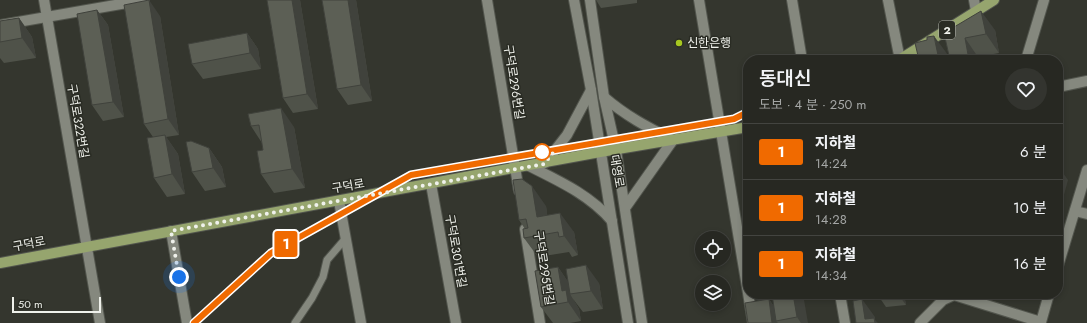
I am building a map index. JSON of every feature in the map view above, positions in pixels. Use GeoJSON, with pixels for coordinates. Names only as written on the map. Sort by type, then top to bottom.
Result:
{"type":"FeatureCollection","features":[{"type":"Feature","properties":{"kind":"main road","name":"2"},"geometry":{"type":"LineString","coordinates":[[907,55],[994,0]]}},
{"type":"Feature","properties":{"kind":"main road","name":"구덕로"},"geometry":{"type":"LineString","coordinates":[[0,262],[544,164],[600,152],[743,128]]}},
{"type":"Feature","properties":{"kind":"street","name":"구덕로322번길"},"geometry":{"type":"LineString","coordinates":[[44,0],[100,323]]}},
{"type":"Feature","properties":{"kind":"street"},"geometry":{"type":"LineString","coordinates":[[0,25],[144,0]]}},
{"type":"Feature","properties":{"kind":"street","name":"구덕로296번길"},"geometry":{"type":"LineString","coordinates":[[487,0],[515,169]]}},
{"type":"Feature","properties":{"kind":"street","name":"대영로"},"geometry":{"type":"LineString","coordinates":[[574,0],[591,90],[628,323]]}},
{"type":"Feature","properties":{"kind":"street","name":"대영로"},"geometry":{"type":"LineString","coordinates":[[590,0],[604,97],[616,150],[642,323]]}},
{"type":"Feature","properties":{"kind":"street"},"geometry":{"type":"LineString","coordinates":[[699,0],[743,263]]}},
{"type":"Feature","properties":{"kind":"street"},"geometry":{"type":"LineString","coordinates":[[792,0],[801,55]]}},
{"type":"Feature","properties":{"kind":"street"},"geometry":{"type":"LineString","coordinates":[[888,0],[898,55]]}},
{"type":"Feature","properties":{"kind":"street"},"geometry":{"type":"LineString","coordinates":[[974,0],[976,11]]}},
{"type":"Feature","properties":{"kind":"street"},"geometry":{"type":"LineString","coordinates":[[1028,55],[1044,0]]}},
{"type":"Feature","properties":{"kind":"street"},"geometry":{"type":"LineString","coordinates":[[1063,86],[1087,81]]}},
{"type":"Feature","properties":{"kind":"street"},"geometry":{"type":"LineString","coordinates":[[544,164],[567,134],[591,90]]}},
{"type":"Feature","properties":{"kind":"street"},"geometry":{"type":"LineString","coordinates":[[604,97],[619,110],[640,124],[673,140],[625,208]]}},
{"type":"Feature","properties":{"kind":"street"},"geometry":{"type":"LineString","coordinates":[[529,166],[576,190],[605,212],[612,221]]}},
{"type":"Feature","properties":{"kind":"street"},"geometry":{"type":"LineString","coordinates":[[515,169],[520,200]]}},
{"type":"Feature","properties":{"kind":"street"},"geometry":{"type":"LineString","coordinates":[[1063,250],[1087,170]]}},
{"type":"Feature","properties":{"kind":"street","name":"구덕로301번길"},"geometry":{"type":"LineString","coordinates":[[431,184],[456,323]]}},
{"type":"Feature","properties":{"kind":"street"},"geometry":{"type":"LineString","coordinates":[[339,201],[361,323]]}},
{"type":"Feature","properties":{"kind":"street"},"geometry":{"type":"LineString","coordinates":[[1075,211],[1087,214]]}},
{"type":"Feature","properties":{"kind":"street","name":"구덕로295번길"},"geometry":{"type":"LineString","coordinates":[[524,223],[540,323]]}},
{"type":"Feature","properties":{"kind":"street"},"geometry":{"type":"LineString","coordinates":[[171,231],[187,323]]}},
{"type":"Feature","properties":{"kind":"street"},"geometry":{"type":"LineString","coordinates":[[749,299],[753,323]]}},
{"type":"Feature","properties":{"kind":"street"},"geometry":{"type":"LineString","coordinates":[[841,299],[845,323]]}},
{"type":"Feature","properties":{"kind":"street"},"geometry":{"type":"LineString","coordinates":[[920,323],[945,299]]}},
{"type":"Feature","properties":{"kind":"street"},"geometry":{"type":"LineString","coordinates":[[968,299],[1042,322],[1049,299]]}},
{"type":"Feature","properties":{"kind":"lane"},"geometry":{"type":"LineString","coordinates":[[295,323],[312,298],[323,277],[328,260],[346,238]]}},
{"type":"Feature","properties":{"kind":"building"},"geometry":{"type":"Polygon","coordinates":[[[149,0],[168,119],[144,124],[124,5],[149,0]]]}},
{"type":"Feature","properties":{"kind":"building"},"geometry":{"type":"Polygon","coordinates":[[[267,0],[292,0],[307,94],[283,98],[267,0]]]}},
{"type":"Feature","properties":{"kind":"building"},"geometry":{"type":"Polygon","coordinates":[[[322,0],[348,0],[361,85],[337,89],[322,0]]]}},
{"type":"Feature","properties":{"kind":"building"},"geometry":{"type":"Polygon","coordinates":[[[97,10],[113,102],[92,105],[77,14],[97,10]]]}},
{"type":"Feature","properties":{"kind":"building"},"geometry":{"type":"Polygon","coordinates":[[[981,11],[986,34],[965,38],[968,55],[949,55],[944,33],[981,11]]]}},
{"type":"Feature","properties":{"kind":"building"},"geometry":{"type":"Polygon","coordinates":[[[19,18],[22,38],[0,42],[0,21],[19,18]]]}},
{"type":"Feature","properties":{"kind":"building"},"geometry":{"type":"Polygon","coordinates":[[[247,33],[250,53],[192,64],[188,44],[247,33]]]}},
{"type":"Feature","properties":{"kind":"building"},"geometry":{"type":"Polygon","coordinates":[[[934,36],[938,55],[918,55],[915,43],[927,40],[927,37],[934,36]]]}},
{"type":"Feature","properties":{"kind":"building"},"geometry":{"type":"Polygon","coordinates":[[[281,108],[292,169],[261,174],[257,151],[263,150],[259,125],[251,126],[248,114],[281,108]]]}},
{"type":"Feature","properties":{"kind":"building"},"geometry":{"type":"Polygon","coordinates":[[[165,135],[172,174],[154,178],[147,138],[165,135]]]}},
{"type":"Feature","properties":{"kind":"building"},"geometry":{"type":"Polygon","coordinates":[[[191,141],[209,148],[213,168],[192,172],[186,142],[191,141]]]}},
{"type":"Feature","properties":{"kind":"building"},"geometry":{"type":"Polygon","coordinates":[[[522,179],[532,186],[537,217],[560,213],[564,236],[559,237],[558,232],[524,238],[523,229],[528,228],[526,219],[519,220],[513,180],[522,179]]]}},
{"type":"Feature","properties":{"kind":"building"},"geometry":{"type":"Polygon","coordinates":[[[586,265],[591,291],[570,294],[566,269],[586,265]]]}},
{"type":"Feature","properties":{"kind":"building"},"geometry":{"type":"Polygon","coordinates":[[[558,267],[562,291],[566,290],[568,302],[541,307],[535,271],[558,267]]]}},
{"type":"Feature","properties":{"kind":"building"},"geometry":{"type":"Polygon","coordinates":[[[769,299],[772,323],[748,323],[745,303],[769,299]]]}},
{"type":"Feature","properties":{"kind":"building"},"geometry":{"type":"Polygon","coordinates":[[[773,299],[794,299],[797,317],[776,321],[773,299]]]}},
{"type":"Feature","properties":{"kind":"building"},"geometry":{"type":"Polygon","coordinates":[[[862,299],[865,319],[874,318],[875,323],[856,323],[853,301],[862,299]]]}},
{"type":"Feature","properties":{"kind":"metro line","name":"1"},"geometry":{"type":"LineString","coordinates":[[194,323],[271,253],[411,175],[734,119],[743,114]]}},
{"type":"Feature","properties":{"kind":"place","name":"신한은행"},"geometry":{"type":"Point","coordinates":[679,43]}},
{"type":"Feature","properties":{"kind":"route"},"geometry":{"type":"LineString","coordinates":[[179,277],[171,231],[544,164],[553,153],[542,152]]}}]}
